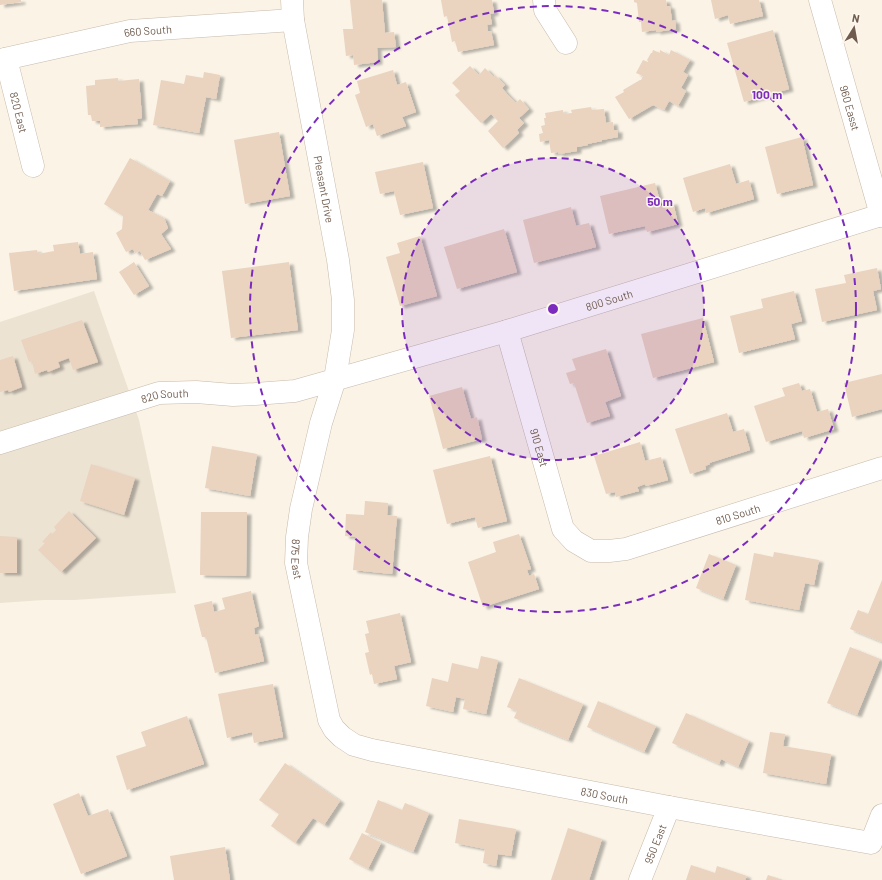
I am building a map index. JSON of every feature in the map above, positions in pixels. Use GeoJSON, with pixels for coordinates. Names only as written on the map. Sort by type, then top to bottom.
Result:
{"type":"FeatureCollection","features":[{"type":"Feature","properties":{"kind":"street"},"geometry":{"type":"LineString","coordinates":[[544,0],[545,10],[566,43]]}},
{"type":"Feature","properties":{"kind":"street","name":"960 Easst"},"geometry":{"type":"LineString","coordinates":[[820,0],[882,215]]}},
{"type":"Feature","properties":{"kind":"street","name":"660 South"},"geometry":{"type":"LineString","coordinates":[[3,60],[130,31],[293,10]]}},
{"type":"Feature","properties":{"kind":"street","name":"Pleasant Drive"},"geometry":{"type":"LineString","coordinates":[[293,10],[338,260],[343,300],[343,330],[335,379]]}},
{"type":"Feature","properties":{"kind":"street","name":"820 East"},"geometry":{"type":"LineString","coordinates":[[3,60],[33,166]]}},
{"type":"Feature","properties":{"kind":"street","name":"800 South"},"geometry":{"type":"LineString","coordinates":[[335,379],[507,331],[882,215]]}},
{"type":"Feature","properties":{"kind":"street","name":"910 East"},"geometry":{"type":"LineString","coordinates":[[507,331],[563,529],[574,541],[591,551]]}},
{"type":"Feature","properties":{"kind":"street","name":"820 South"},"geometry":{"type":"LineString","coordinates":[[0,443],[159,393],[196,392],[233,395],[255,394],[295,390],[335,379]]}},
{"type":"Feature","properties":{"kind":"street","name":"875 East"},"geometry":{"type":"LineString","coordinates":[[335,379],[321,423],[301,508],[297,537],[296,563],[329,720],[334,729],[342,737]]}},
{"type":"Feature","properties":{"kind":"street","name":"810 South"},"geometry":{"type":"LineString","coordinates":[[591,551],[626,549],[882,468]]}},
{"type":"Feature","properties":{"kind":"street","name":"830 South"},"geometry":{"type":"LineString","coordinates":[[342,737],[354,745],[372,750],[669,807],[871,843],[882,815]]}},
{"type":"Feature","properties":{"kind":"street","name":"950 East"},"geometry":{"type":"LineString","coordinates":[[640,880],[669,807]]}},
{"type":"Feature","properties":{"kind":"shaded area"},"geometry":{"type":"Polygon","coordinates":[[[94,291],[139,420],[176,593],[74,600],[44,600],[0,603],[0,322],[94,291]]]}},
{"type":"Feature","properties":{"kind":"building"},"geometry":{"type":"Polygon","coordinates":[[[0,0],[21,0],[21,2],[0,5],[0,0]]]}},
{"type":"Feature","properties":{"kind":"building"},"geometry":{"type":"Polygon","coordinates":[[[350,0],[382,0],[385,33],[394,32],[396,47],[377,48],[378,62],[354,65],[353,55],[346,56],[343,29],[353,29],[350,0]]]}},
{"type":"Feature","properties":{"kind":"building"},"geometry":{"type":"Polygon","coordinates":[[[441,0],[492,0],[494,13],[490,14],[492,24],[487,25],[488,31],[491,31],[494,45],[458,52],[455,41],[452,42],[447,16],[444,17],[441,0]]]}},
{"type":"Feature","properties":{"kind":"building"},"geometry":{"type":"Polygon","coordinates":[[[634,0],[666,0],[667,6],[670,6],[672,21],[675,20],[676,29],[656,32],[656,30],[642,32],[641,22],[639,22],[637,3],[634,2],[634,0]]]}},
{"type":"Feature","properties":{"kind":"building"},"geometry":{"type":"Polygon","coordinates":[[[711,0],[759,0],[763,16],[730,24],[728,15],[715,19],[711,0]]]}},
{"type":"Feature","properties":{"kind":"building"},"geometry":{"type":"Polygon","coordinates":[[[773,30],[789,89],[744,102],[727,43],[773,30]]]}},
{"type":"Feature","properties":{"kind":"building"},"geometry":{"type":"Polygon","coordinates":[[[653,50],[660,53],[660,50],[669,55],[671,50],[690,60],[683,72],[688,75],[681,88],[686,91],[678,106],[669,101],[664,110],[653,105],[629,119],[615,97],[624,92],[623,90],[641,80],[643,76],[636,73],[643,60],[648,62],[647,60],[653,50]]]}},
{"type":"Feature","properties":{"kind":"building"},"geometry":{"type":"Polygon","coordinates":[[[470,66],[479,75],[485,68],[494,77],[495,75],[505,85],[502,88],[516,103],[520,99],[529,109],[519,118],[524,123],[517,130],[519,133],[503,148],[488,131],[498,121],[491,114],[481,123],[455,95],[460,91],[452,83],[470,66]]]}},
{"type":"Feature","properties":{"kind":"building"},"geometry":{"type":"Polygon","coordinates":[[[393,70],[397,85],[406,82],[416,112],[402,117],[406,126],[377,136],[373,124],[366,127],[355,95],[360,93],[357,81],[393,70]]]}},
{"type":"Feature","properties":{"kind":"building"},"geometry":{"type":"Polygon","coordinates":[[[204,72],[220,75],[216,99],[206,97],[199,133],[153,125],[161,80],[184,84],[186,75],[203,78],[204,72]]]}},
{"type":"Feature","properties":{"kind":"building"},"geometry":{"type":"Polygon","coordinates":[[[118,78],[118,81],[139,79],[142,118],[137,119],[138,124],[100,127],[100,121],[92,121],[91,115],[88,115],[86,86],[95,85],[95,80],[118,78]]]}},
{"type":"Feature","properties":{"kind":"building"},"geometry":{"type":"Polygon","coordinates":[[[591,107],[592,110],[604,109],[606,123],[613,122],[614,130],[618,130],[618,137],[577,147],[577,151],[559,154],[558,152],[551,153],[549,140],[540,142],[539,134],[543,133],[541,126],[545,125],[545,113],[563,110],[563,114],[572,113],[571,110],[591,107]]]}},
{"type":"Feature","properties":{"kind":"building"},"geometry":{"type":"Polygon","coordinates":[[[279,132],[290,196],[245,204],[234,140],[279,132]]]}},
{"type":"Feature","properties":{"kind":"building"},"geometry":{"type":"Polygon","coordinates":[[[802,137],[813,185],[777,194],[765,147],[802,137]]]}},
{"type":"Feature","properties":{"kind":"building"},"geometry":{"type":"Polygon","coordinates":[[[130,158],[170,181],[162,196],[157,194],[148,210],[164,218],[168,228],[161,234],[171,249],[145,260],[140,251],[135,253],[133,249],[126,252],[116,233],[122,229],[123,216],[104,204],[130,158]]]}},
{"type":"Feature","properties":{"kind":"building"},"geometry":{"type":"Polygon","coordinates":[[[423,162],[433,208],[400,215],[394,191],[380,194],[375,172],[423,162]]]}},
{"type":"Feature","properties":{"kind":"building"},"geometry":{"type":"Polygon","coordinates":[[[730,164],[736,184],[749,180],[754,199],[706,213],[705,208],[693,212],[683,178],[730,164]]]}},
{"type":"Feature","properties":{"kind":"building"},"geometry":{"type":"Polygon","coordinates":[[[655,183],[661,205],[673,202],[678,224],[647,232],[645,226],[609,234],[600,196],[655,183]]]}},
{"type":"Feature","properties":{"kind":"building"},"geometry":{"type":"Polygon","coordinates":[[[571,207],[576,226],[589,223],[596,247],[534,263],[523,220],[571,207]]]}},
{"type":"Feature","properties":{"kind":"building"},"geometry":{"type":"Polygon","coordinates":[[[504,229],[517,272],[457,289],[444,247],[504,229]]]}},
{"type":"Feature","properties":{"kind":"building"},"geometry":{"type":"Polygon","coordinates":[[[420,236],[437,296],[400,306],[386,257],[400,253],[397,243],[420,236]]]}},
{"type":"Feature","properties":{"kind":"building"},"geometry":{"type":"Polygon","coordinates":[[[78,242],[80,254],[93,252],[97,279],[14,291],[9,253],[37,250],[38,254],[54,251],[53,245],[78,242]]]}},
{"type":"Feature","properties":{"kind":"building"},"geometry":{"type":"Polygon","coordinates":[[[134,262],[149,286],[134,295],[119,272],[134,262]]]}},
{"type":"Feature","properties":{"kind":"building"},"geometry":{"type":"Polygon","coordinates":[[[289,262],[298,330],[231,338],[222,271],[289,262]]]}},
{"type":"Feature","properties":{"kind":"building"},"geometry":{"type":"Polygon","coordinates":[[[877,268],[881,289],[873,291],[877,310],[822,322],[815,289],[846,283],[844,275],[877,268]]]}},
{"type":"Feature","properties":{"kind":"building"},"geometry":{"type":"Polygon","coordinates":[[[794,291],[802,321],[791,324],[795,339],[739,353],[730,316],[763,308],[761,299],[794,291]]]}},
{"type":"Feature","properties":{"kind":"building"},"geometry":{"type":"Polygon","coordinates":[[[703,318],[714,362],[653,378],[641,334],[703,318]]]}},
{"type":"Feature","properties":{"kind":"building"},"geometry":{"type":"Polygon","coordinates":[[[82,320],[98,362],[73,370],[69,358],[58,362],[60,367],[48,372],[47,370],[35,374],[32,361],[29,362],[21,340],[82,320]]]}},
{"type":"Feature","properties":{"kind":"building"},"geometry":{"type":"Polygon","coordinates":[[[606,349],[621,396],[605,402],[610,416],[587,423],[574,383],[570,384],[566,373],[576,370],[572,359],[606,349]]]}},
{"type":"Feature","properties":{"kind":"building"},"geometry":{"type":"Polygon","coordinates":[[[13,356],[22,387],[9,392],[8,390],[0,392],[0,360],[13,356]]]}},
{"type":"Feature","properties":{"kind":"building"},"geometry":{"type":"Polygon","coordinates":[[[882,374],[882,409],[852,417],[844,383],[882,374]]]}},
{"type":"Feature","properties":{"kind":"building"},"geometry":{"type":"Polygon","coordinates":[[[799,383],[802,391],[810,389],[817,412],[828,409],[834,429],[804,438],[802,431],[766,442],[754,406],[785,396],[782,388],[799,383]]]}},
{"type":"Feature","properties":{"kind":"building"},"geometry":{"type":"Polygon","coordinates":[[[462,387],[471,419],[477,417],[482,439],[443,449],[429,396],[462,387]]]}},
{"type":"Feature","properties":{"kind":"building"},"geometry":{"type":"Polygon","coordinates":[[[727,413],[733,432],[744,429],[750,450],[709,463],[710,464],[705,466],[706,469],[690,474],[675,429],[727,413]]]}},
{"type":"Feature","properties":{"kind":"building"},"geometry":{"type":"Polygon","coordinates":[[[640,442],[645,461],[661,457],[668,480],[646,486],[645,484],[637,487],[639,491],[616,497],[615,492],[606,494],[594,456],[640,442]]]}},
{"type":"Feature","properties":{"kind":"building"},"geometry":{"type":"Polygon","coordinates":[[[212,446],[257,454],[250,496],[205,488],[212,446]]]}},
{"type":"Feature","properties":{"kind":"building"},"geometry":{"type":"Polygon","coordinates":[[[490,456],[507,521],[478,528],[475,517],[447,524],[433,470],[490,456]]]}},
{"type":"Feature","properties":{"kind":"building"},"geometry":{"type":"Polygon","coordinates":[[[91,464],[135,478],[124,515],[80,501],[91,464]]]}},
{"type":"Feature","properties":{"kind":"building"},"geometry":{"type":"Polygon","coordinates":[[[365,501],[388,503],[387,515],[397,516],[392,574],[353,570],[356,537],[345,536],[346,514],[364,515],[365,501]]]}},
{"type":"Feature","properties":{"kind":"building"},"geometry":{"type":"Polygon","coordinates":[[[69,511],[96,538],[61,572],[38,550],[45,543],[42,542],[51,532],[52,534],[56,530],[54,527],[69,511]]]}},
{"type":"Feature","properties":{"kind":"building"},"geometry":{"type":"Polygon","coordinates":[[[201,512],[247,512],[246,576],[200,575],[201,512]]]}},
{"type":"Feature","properties":{"kind":"building"},"geometry":{"type":"Polygon","coordinates":[[[519,534],[531,569],[527,570],[529,576],[534,574],[539,589],[483,607],[468,562],[496,552],[493,542],[519,534]]]}},
{"type":"Feature","properties":{"kind":"building"},"geometry":{"type":"Polygon","coordinates":[[[0,536],[17,537],[17,573],[0,573],[0,536]]]}},
{"type":"Feature","properties":{"kind":"building"},"geometry":{"type":"Polygon","coordinates":[[[774,552],[819,560],[814,585],[805,583],[799,610],[745,600],[754,553],[773,557],[774,552]]]}},
{"type":"Feature","properties":{"kind":"building"},"geometry":{"type":"Polygon","coordinates":[[[709,554],[736,565],[723,599],[696,588],[709,554]]]}},
{"type":"Feature","properties":{"kind":"building"},"geometry":{"type":"Polygon","coordinates":[[[882,580],[882,642],[850,629],[858,610],[868,614],[882,580]]]}},
{"type":"Feature","properties":{"kind":"building"},"geometry":{"type":"Polygon","coordinates":[[[251,591],[259,626],[254,628],[255,635],[258,634],[264,661],[215,673],[206,637],[202,637],[194,605],[212,601],[214,612],[225,609],[222,598],[251,591]]]}},
{"type":"Feature","properties":{"kind":"building"},"geometry":{"type":"Polygon","coordinates":[[[400,613],[411,662],[394,666],[397,679],[374,684],[372,674],[370,675],[365,653],[369,652],[365,634],[369,633],[366,621],[400,613]]]}},
{"type":"Feature","properties":{"kind":"building"},"geometry":{"type":"Polygon","coordinates":[[[850,647],[880,659],[857,715],[827,703],[850,647]]]}},
{"type":"Feature","properties":{"kind":"building"},"geometry":{"type":"Polygon","coordinates":[[[481,656],[498,660],[486,714],[463,709],[465,699],[456,697],[453,712],[426,706],[432,678],[448,682],[452,663],[478,669],[481,656]]]}},
{"type":"Feature","properties":{"kind":"building"},"geometry":{"type":"Polygon","coordinates":[[[519,678],[583,704],[568,740],[514,718],[517,711],[507,707],[519,678]]]}},
{"type":"Feature","properties":{"kind":"building"},"geometry":{"type":"Polygon","coordinates":[[[273,684],[283,737],[254,743],[252,732],[227,738],[218,694],[273,684]]]}},
{"type":"Feature","properties":{"kind":"building"},"geometry":{"type":"Polygon","coordinates":[[[598,701],[656,726],[644,752],[587,727],[598,701]]]}},
{"type":"Feature","properties":{"kind":"building"},"geometry":{"type":"Polygon","coordinates":[[[686,713],[749,741],[738,767],[721,759],[719,764],[672,743],[686,713]]]}},
{"type":"Feature","properties":{"kind":"building"},"geometry":{"type":"Polygon","coordinates":[[[187,716],[204,764],[127,790],[116,756],[146,746],[141,732],[187,716]]]}},
{"type":"Feature","properties":{"kind":"building"},"geometry":{"type":"Polygon","coordinates":[[[770,732],[785,734],[783,746],[831,754],[826,784],[763,773],[770,732]]]}},
{"type":"Feature","properties":{"kind":"building"},"geometry":{"type":"Polygon","coordinates":[[[285,763],[340,801],[324,825],[313,818],[295,843],[271,826],[279,814],[259,800],[285,763]]]}},
{"type":"Feature","properties":{"kind":"building"},"geometry":{"type":"Polygon","coordinates":[[[79,793],[88,816],[108,809],[127,856],[81,874],[53,804],[79,793]]]}},
{"type":"Feature","properties":{"kind":"building"},"geometry":{"type":"Polygon","coordinates":[[[378,800],[402,810],[405,803],[429,813],[413,852],[365,832],[378,800]]]}},
{"type":"Feature","properties":{"kind":"building"},"geometry":{"type":"Polygon","coordinates":[[[459,819],[516,829],[511,856],[498,854],[496,866],[483,863],[485,849],[455,843],[459,819]]]}},
{"type":"Feature","properties":{"kind":"building"},"geometry":{"type":"Polygon","coordinates":[[[568,828],[602,839],[589,880],[551,880],[568,828]]]}},
{"type":"Feature","properties":{"kind":"building"},"geometry":{"type":"Polygon","coordinates":[[[362,833],[381,843],[368,869],[349,859],[362,833]]]}},
{"type":"Feature","properties":{"kind":"building"},"geometry":{"type":"Polygon","coordinates":[[[225,847],[230,880],[174,880],[170,856],[225,847]]]}},
{"type":"Feature","properties":{"kind":"building"},"geometry":{"type":"Polygon","coordinates":[[[691,865],[715,873],[717,866],[747,876],[745,880],[686,880],[691,865]]]}},
{"type":"Feature","properties":{"kind":"building"},"geometry":{"type":"Polygon","coordinates":[[[768,875],[783,880],[766,880],[768,875]]]}}]}
